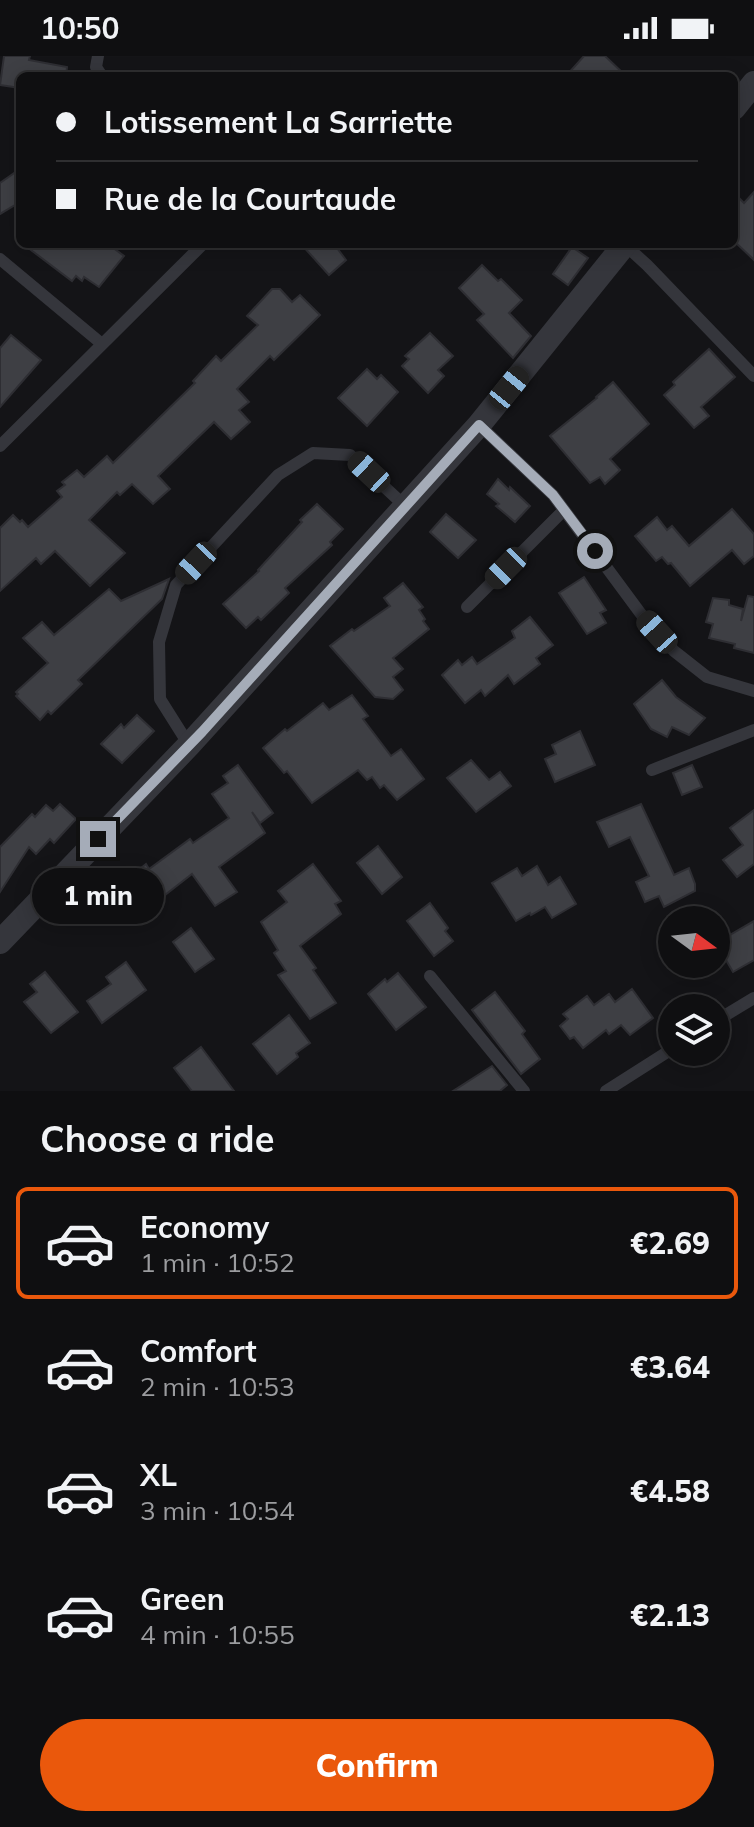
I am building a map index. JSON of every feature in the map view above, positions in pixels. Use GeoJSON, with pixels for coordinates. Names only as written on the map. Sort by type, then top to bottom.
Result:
{"type":"FeatureCollection","features":[{"type":"Feature","properties":{"kind":"street"},"geometry":{"type":"LineString","coordinates":[[738,103],[754,83]]}},
{"type":"Feature","properties":{"kind":"street"},"geometry":{"type":"LineString","coordinates":[[0,942],[189,745],[479,425],[622,248]]}},
{"type":"Feature","properties":{"kind":"lane"},"geometry":{"type":"LineString","coordinates":[[0,446],[199,248]]}},
{"type":"Feature","properties":{"kind":"lane"},"geometry":{"type":"LineString","coordinates":[[629,248],[754,376]]}},
{"type":"Feature","properties":{"kind":"lane"},"geometry":{"type":"LineString","coordinates":[[0,259],[102,344]]}},
{"type":"Feature","properties":{"kind":"lane"},"geometry":{"type":"LineString","coordinates":[[479,425],[553,495],[641,614],[674,651],[707,677],[754,691]]}},
{"type":"Feature","properties":{"kind":"lane"},"geometry":{"type":"LineString","coordinates":[[189,745],[160,699],[159,642],[176,585],[278,475],[313,453],[350,455],[405,506]]}},
{"type":"Feature","properties":{"kind":"lane"},"geometry":{"type":"LineString","coordinates":[[467,607],[564,510]]}},
{"type":"Feature","properties":{"kind":"lane"},"geometry":{"type":"LineString","coordinates":[[652,770],[754,730]]}},
{"type":"Feature","properties":{"kind":"lane"},"geometry":{"type":"LineString","coordinates":[[430,976],[524,1091]]}},
{"type":"Feature","properties":{"kind":"lane"},"geometry":{"type":"LineString","coordinates":[[730,1013],[754,998]]}},
{"type":"Feature","properties":{"kind":"lane"},"geometry":{"type":"LineString","coordinates":[[606,1091],[658,1058]]}},
{"type":"Feature","properties":{"kind":"building"},"geometry":{"type":"Polygon","coordinates":[[[4,56],[30,56],[29,60],[67,67],[66,72],[16,72],[16,87],[0,85],[4,56]]]}},
{"type":"Feature","properties":{"kind":"building"},"geometry":{"type":"Polygon","coordinates":[[[584,56],[605,56],[622,72],[570,72],[584,56]]]}},
{"type":"Feature","properties":{"kind":"building"},"geometry":{"type":"Polygon","coordinates":[[[16,172],[16,204],[0,214],[0,183],[16,172]]]}},
{"type":"Feature","properties":{"kind":"building"},"geometry":{"type":"Polygon","coordinates":[[[754,192],[754,260],[738,245],[738,197],[744,203],[754,192]]]}},
{"type":"Feature","properties":{"kind":"building"},"geometry":{"type":"Polygon","coordinates":[[[28,248],[113,248],[124,256],[99,287],[84,277],[82,281],[76,276],[72,281],[28,248]]]}},
{"type":"Feature","properties":{"kind":"building"},"geometry":{"type":"Polygon","coordinates":[[[305,248],[337,248],[346,260],[329,275],[305,248]]]}},
{"type":"Feature","properties":{"kind":"building"},"geometry":{"type":"Polygon","coordinates":[[[571,248],[588,258],[568,285],[553,274],[571,248]]]}},
{"type":"Feature","properties":{"kind":"building"},"geometry":{"type":"Polygon","coordinates":[[[482,265],[522,300],[509,313],[531,336],[513,358],[477,320],[484,314],[459,288],[482,265]]]}},
{"type":"Feature","properties":{"kind":"building"},"geometry":{"type":"Polygon","coordinates":[[[272,289],[280,289],[292,302],[300,295],[320,315],[274,360],[270,356],[237,389],[249,402],[239,410],[250,422],[231,439],[214,422],[158,476],[170,489],[153,504],[132,484],[120,495],[117,492],[89,520],[125,553],[90,586],[55,551],[41,564],[36,558],[0,591],[0,528],[13,515],[28,527],[62,497],[57,491],[65,485],[62,482],[77,470],[84,477],[107,456],[113,463],[195,383],[193,381],[216,356],[221,361],[258,325],[247,316],[272,289]]]}},
{"type":"Feature","properties":{"kind":"building"},"geometry":{"type":"Polygon","coordinates":[[[430,333],[453,356],[438,370],[444,376],[428,393],[402,366],[409,359],[405,356],[430,333]]]}},
{"type":"Feature","properties":{"kind":"building"},"geometry":{"type":"Polygon","coordinates":[[[11,335],[41,360],[0,407],[0,348],[11,335]]]}},
{"type":"Feature","properties":{"kind":"building"},"geometry":{"type":"Polygon","coordinates":[[[709,349],[735,377],[701,407],[709,416],[694,428],[664,395],[675,385],[673,382],[709,349]]]}},
{"type":"Feature","properties":{"kind":"building"},"geometry":{"type":"Polygon","coordinates":[[[367,369],[377,379],[381,375],[398,392],[367,426],[338,398],[367,369]]]}},
{"type":"Feature","properties":{"kind":"building"},"geometry":{"type":"Polygon","coordinates":[[[613,382],[649,424],[610,459],[620,470],[605,484],[600,477],[590,483],[550,436],[613,382]]]}},
{"type":"Feature","properties":{"kind":"building"},"geometry":{"type":"Polygon","coordinates":[[[498,479],[530,506],[515,522],[487,494],[498,479]]]}},
{"type":"Feature","properties":{"kind":"building"},"geometry":{"type":"Polygon","coordinates":[[[317,504],[343,529],[330,542],[332,545],[285,588],[289,593],[261,620],[258,617],[246,628],[223,604],[259,571],[317,504]]]}},
{"type":"Feature","properties":{"kind":"building"},"geometry":{"type":"Polygon","coordinates":[[[732,509],[754,534],[754,556],[744,564],[732,550],[690,586],[671,563],[668,564],[662,557],[656,561],[635,536],[657,517],[667,530],[672,526],[689,546],[732,509]]]}},
{"type":"Feature","properties":{"kind":"building"},"geometry":{"type":"Polygon","coordinates":[[[446,514],[476,540],[458,558],[430,532],[446,514]]]}},
{"type":"Feature","properties":{"kind":"building"},"geometry":{"type":"Polygon","coordinates":[[[584,577],[606,610],[600,613],[606,623],[587,634],[559,593],[584,577]]]}},
{"type":"Feature","properties":{"kind":"building"},"geometry":{"type":"Polygon","coordinates":[[[169,579],[162,599],[78,680],[82,684],[51,714],[48,711],[40,720],[16,696],[16,692],[48,663],[23,638],[42,622],[54,635],[109,589],[121,601],[169,579]]]}},
{"type":"Feature","properties":{"kind":"building"},"geometry":{"type":"Polygon","coordinates":[[[403,583],[423,607],[419,610],[429,629],[393,658],[403,669],[393,677],[403,690],[393,699],[375,697],[330,646],[390,606],[384,598],[403,583]]]}},
{"type":"Feature","properties":{"kind":"building"},"geometry":{"type":"Polygon","coordinates":[[[748,596],[754,597],[754,653],[734,648],[735,644],[709,638],[713,624],[706,622],[713,598],[729,600],[729,605],[743,609],[741,621],[748,596]]]}},
{"type":"Feature","properties":{"kind":"building"},"geometry":{"type":"Polygon","coordinates":[[[530,617],[553,645],[536,658],[540,664],[514,684],[508,675],[485,696],[481,690],[465,703],[442,675],[458,660],[462,665],[472,657],[477,664],[515,638],[512,631],[530,617]]]}},
{"type":"Feature","properties":{"kind":"building"},"geometry":{"type":"Polygon","coordinates":[[[662,680],[676,697],[705,718],[689,735],[672,727],[667,737],[651,729],[634,704],[662,680]]]}},
{"type":"Feature","properties":{"kind":"building"},"geometry":{"type":"Polygon","coordinates":[[[352,695],[368,716],[363,719],[391,756],[401,749],[424,779],[397,800],[384,785],[380,788],[372,777],[367,780],[358,770],[312,803],[287,771],[284,773],[263,748],[323,703],[329,710],[352,695]]]}},
{"type":"Feature","properties":{"kind":"building"},"geometry":{"type":"Polygon","coordinates":[[[137,715],[154,731],[122,763],[101,744],[121,724],[124,728],[137,715]]]}},
{"type":"Feature","properties":{"kind":"building"},"geometry":{"type":"Polygon","coordinates":[[[580,731],[595,765],[555,782],[545,759],[556,754],[552,745],[580,731]]]}},
{"type":"Feature","properties":{"kind":"building"},"geometry":{"type":"Polygon","coordinates":[[[471,760],[489,780],[500,772],[511,786],[476,812],[447,778],[471,760]]]}},
{"type":"Feature","properties":{"kind":"building"},"geometry":{"type":"Polygon","coordinates":[[[238,765],[273,813],[260,823],[252,812],[265,833],[219,867],[237,892],[215,906],[192,874],[147,909],[130,889],[136,886],[130,877],[146,864],[149,869],[190,839],[193,843],[229,818],[212,794],[228,783],[223,776],[238,765]]]}},
{"type":"Feature","properties":{"kind":"building"},"geometry":{"type":"Polygon","coordinates":[[[692,765],[702,787],[682,795],[673,773],[692,765]]]}},
{"type":"Feature","properties":{"kind":"building"},"geometry":{"type":"Polygon","coordinates":[[[60,804],[76,819],[54,843],[50,839],[36,854],[29,847],[0,892],[0,847],[32,814],[35,817],[46,805],[53,811],[60,804]]]}},
{"type":"Feature","properties":{"kind":"building"},"geometry":{"type":"Polygon","coordinates":[[[641,804],[674,875],[689,868],[695,891],[666,906],[659,896],[645,902],[636,882],[649,876],[630,837],[609,847],[597,822],[641,804]]]}},
{"type":"Feature","properties":{"kind":"building"},"geometry":{"type":"Polygon","coordinates":[[[754,810],[754,864],[737,877],[723,860],[743,845],[730,828],[754,810]]]}},
{"type":"Feature","properties":{"kind":"building"},"geometry":{"type":"Polygon","coordinates":[[[378,846],[402,877],[382,894],[357,863],[378,846]]]}},
{"type":"Feature","properties":{"kind":"building"},"geometry":{"type":"Polygon","coordinates":[[[313,864],[341,901],[335,904],[341,914],[300,946],[336,1003],[310,1019],[278,975],[286,971],[274,953],[278,950],[261,922],[287,902],[278,891],[313,864]]]}},
{"type":"Feature","properties":{"kind":"building"},"geometry":{"type":"Polygon","coordinates":[[[537,866],[548,885],[560,877],[576,904],[552,918],[545,907],[516,921],[492,883],[517,868],[522,876],[537,866]]]}},
{"type":"Feature","properties":{"kind":"building"},"geometry":{"type":"Polygon","coordinates":[[[430,903],[448,928],[445,931],[453,941],[434,956],[407,921],[430,903]]]}},
{"type":"Feature","properties":{"kind":"building"},"geometry":{"type":"Polygon","coordinates":[[[754,921],[754,960],[733,972],[730,967],[730,935],[754,921]]]}},
{"type":"Feature","properties":{"kind":"building"},"geometry":{"type":"Polygon","coordinates":[[[191,928],[214,959],[195,972],[173,942],[191,928]]]}},
{"type":"Feature","properties":{"kind":"building"},"geometry":{"type":"Polygon","coordinates":[[[126,962],[146,990],[102,1023],[87,1001],[111,984],[106,977],[126,962]]]}},
{"type":"Feature","properties":{"kind":"building"},"geometry":{"type":"Polygon","coordinates":[[[45,972],[78,1012],[51,1033],[24,1002],[37,992],[30,984],[45,972]]]}},
{"type":"Feature","properties":{"kind":"building"},"geometry":{"type":"Polygon","coordinates":[[[398,973],[426,1007],[396,1030],[368,994],[385,979],[387,982],[398,973]]]}},
{"type":"Feature","properties":{"kind":"building"},"geometry":{"type":"Polygon","coordinates":[[[632,989],[653,1018],[630,1035],[621,1025],[609,1034],[606,1030],[583,1048],[574,1037],[570,1039],[560,1026],[568,1019],[563,1014],[587,996],[594,1005],[609,994],[615,1002],[632,989]]]}},
{"type":"Feature","properties":{"kind":"building"},"geometry":{"type":"Polygon","coordinates":[[[495,992],[525,1031],[522,1034],[540,1059],[521,1074],[472,1010],[495,992]]]}},
{"type":"Feature","properties":{"kind":"building"},"geometry":{"type":"Polygon","coordinates":[[[289,1015],[310,1043],[277,1074],[253,1044],[289,1015]]]}},
{"type":"Feature","properties":{"kind":"building"},"geometry":{"type":"Polygon","coordinates":[[[201,1047],[234,1091],[192,1091],[174,1068],[201,1047]]]}},
{"type":"Feature","properties":{"kind":"building"},"geometry":{"type":"Polygon","coordinates":[[[492,1066],[507,1085],[500,1091],[453,1091],[492,1066]]]}},
{"type":"Feature","properties":{"kind":"route"},"geometry":{"type":"LineString","coordinates":[[98,839],[202,732],[479,425],[553,495],[595,551]]}}]}
